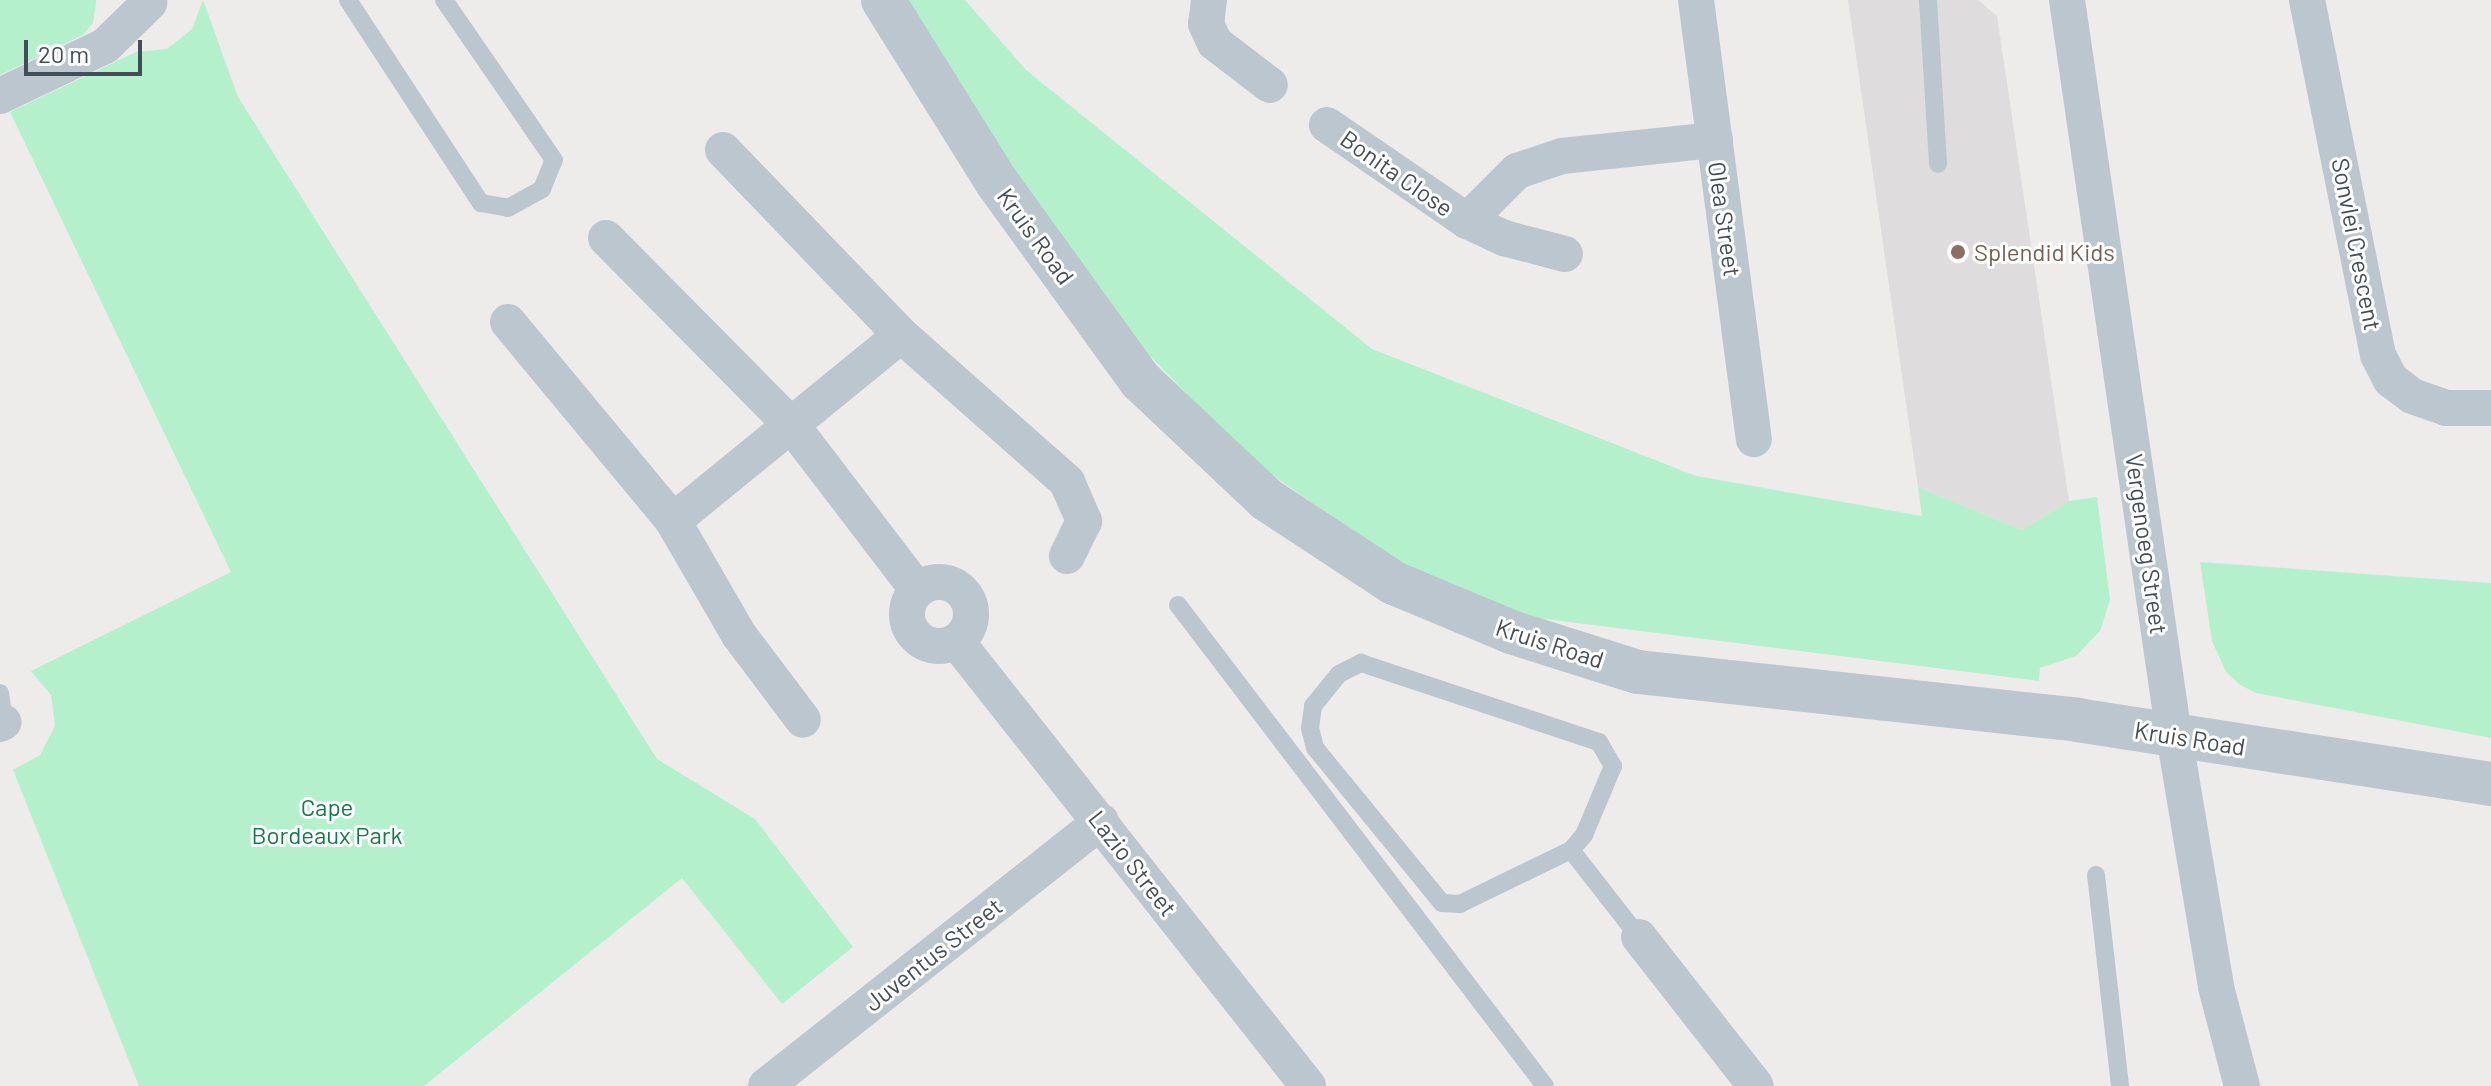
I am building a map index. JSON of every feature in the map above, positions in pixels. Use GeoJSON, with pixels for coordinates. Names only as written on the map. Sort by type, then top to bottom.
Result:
{"type":"FeatureCollection","features":[{"type":"Feature","properties":{"kind":"street","name":"Kruis Road"},"geometry":{"type":"LineString","coordinates":[[883,0],[996,181],[1141,381],[1266,499],[1394,583],[1511,632],[1638,672],[2174,735],[2491,784]]}},
{"type":"Feature","properties":{"kind":"street"},"geometry":{"type":"LineString","coordinates":[[1209,0],[1206,24],[1215,43],[1270,85]]}},
{"type":"Feature","properties":{"kind":"street","name":"Olea Street"},"geometry":{"type":"LineString","coordinates":[[1696,0],[1754,439]]}},
{"type":"Feature","properties":{"kind":"street","name":"Vergenoeg Street"},"geometry":{"type":"LineString","coordinates":[[2067,0],[2174,735],[2216,987],[2242,1086]]}},
{"type":"Feature","properties":{"kind":"street","name":"Sonvlei Crescent"},"geometry":{"type":"LineString","coordinates":[[2307,0],[2378,355],[2391,380],[2412,396],[2446,408],[2491,408]]}},
{"type":"Feature","properties":{"kind":"street"},"geometry":{"type":"LineString","coordinates":[[0,96],[105,46],[152,2]]}},
{"type":"Feature","properties":{"kind":"street","name":"Bonita Close"},"geometry":{"type":"LineString","coordinates":[[1327,125],[1467,221],[1504,238],[1565,254]]}},
{"type":"Feature","properties":{"kind":"street","name":"Bonita Close"},"geometry":{"type":"LineString","coordinates":[[1467,221],[1517,171],[1547,161],[1715,140]]}},
{"type":"Feature","properties":{"kind":"street"},"geometry":{"type":"LineString","coordinates":[[723,150],[901,335],[1076,495],[1084,521],[1067,556]]}},
{"type":"Feature","properties":{"kind":"street"},"geometry":{"type":"LineString","coordinates":[[606,238],[793,427],[917,589]]}},
{"type":"Feature","properties":{"kind":"street"},"geometry":{"type":"LineString","coordinates":[[508,322],[673,521],[739,635],[803,720]]}},
{"type":"Feature","properties":{"kind":"street"},"geometry":{"type":"LineString","coordinates":[[673,521],[793,427],[901,335]]}},
{"type":"Feature","properties":{"kind":"street"},"geometry":{"type":"LineString","coordinates":[[943,581],[966,593],[972,620],[957,642],[933,647],[912,634],[906,610],[917,589],[943,581]]}},
{"type":"Feature","properties":{"kind":"street","name":"Lazio Street"},"geometry":{"type":"LineString","coordinates":[[957,642],[1308,1086]]}},
{"type":"Feature","properties":{"kind":"street","name":"Juventus Street"},"geometry":{"type":"LineString","coordinates":[[766,1086],[1101,821]]}},
{"type":"Feature","properties":{"kind":"street"},"geometry":{"type":"LineString","coordinates":[[1639,937],[1756,1086]]}},
{"type":"Feature","properties":{"kind":"lane"},"geometry":{"type":"LineString","coordinates":[[348,0],[481,203],[508,208],[542,189],[554,160],[444,0]]}},
{"type":"Feature","properties":{"kind":"lane"},"geometry":{"type":"LineString","coordinates":[[1928,0],[1938,164]]}},
{"type":"Feature","properties":{"kind":"lane"},"geometry":{"type":"LineString","coordinates":[[1178,605],[1545,1086]]}},
{"type":"Feature","properties":{"kind":"lane"},"geometry":{"type":"LineString","coordinates":[[1374,664],[1599,742],[1613,766],[1584,835],[1571,850],[1460,904],[1442,903],[1315,748],[1310,728],[1313,706],[1349,667],[1374,664]]}},
{"type":"Feature","properties":{"kind":"lane"},"geometry":{"type":"LineString","coordinates":[[1571,850],[1639,937]]}},
{"type":"Feature","properties":{"kind":"lane"},"geometry":{"type":"LineString","coordinates":[[2096,875],[2120,1086]]}},
{"type":"Feature","properties":{"kind":"shaded area","name":"Splendid Kids"},"geometry":{"type":"Polygon","coordinates":[[[1848,0],[1978,0],[1997,16],[2069,501],[2022,530],[1918,487],[1848,0]]]}},
{"type":"Feature","properties":{"kind":"green space"},"geometry":{"type":"Polygon","coordinates":[[[0,0],[96,0],[96,3],[93,23],[83,35],[0,75],[0,0]]]}},
{"type":"Feature","properties":{"kind":"green space","name":"Cape Bordeaux Park"},"geometry":{"type":"Polygon","coordinates":[[[203,0],[238,97],[657,759],[755,819],[853,947],[782,1004],[682,878],[424,1086],[139,1086],[13,770],[40,755],[55,726],[51,695],[31,671],[231,572],[10,112],[136,52],[167,49],[192,29],[203,0]]]}},
{"type":"Feature","properties":{"kind":"green space"},"geometry":{"type":"Polygon","coordinates":[[[907,0],[965,0],[1026,70],[1372,349],[1696,476],[1922,516],[1918,487],[2022,530],[2069,501],[2097,497],[2110,600],[2100,631],[2076,656],[2040,668],[2039,681],[1530,617],[1395,561],[1251,460],[1123,328],[1051,229],[907,0]]]}},
{"type":"Feature","properties":{"kind":"green space"},"geometry":{"type":"Polygon","coordinates":[[[2200,562],[2491,583],[2491,738],[2256,693],[2239,684],[2226,672],[2212,641],[2200,562]]]}},
{"type":"Feature","properties":{"kind":"place","name":"Splendid Kids"},"geometry":{"type":"Point","coordinates":[1958,252]}}]}
